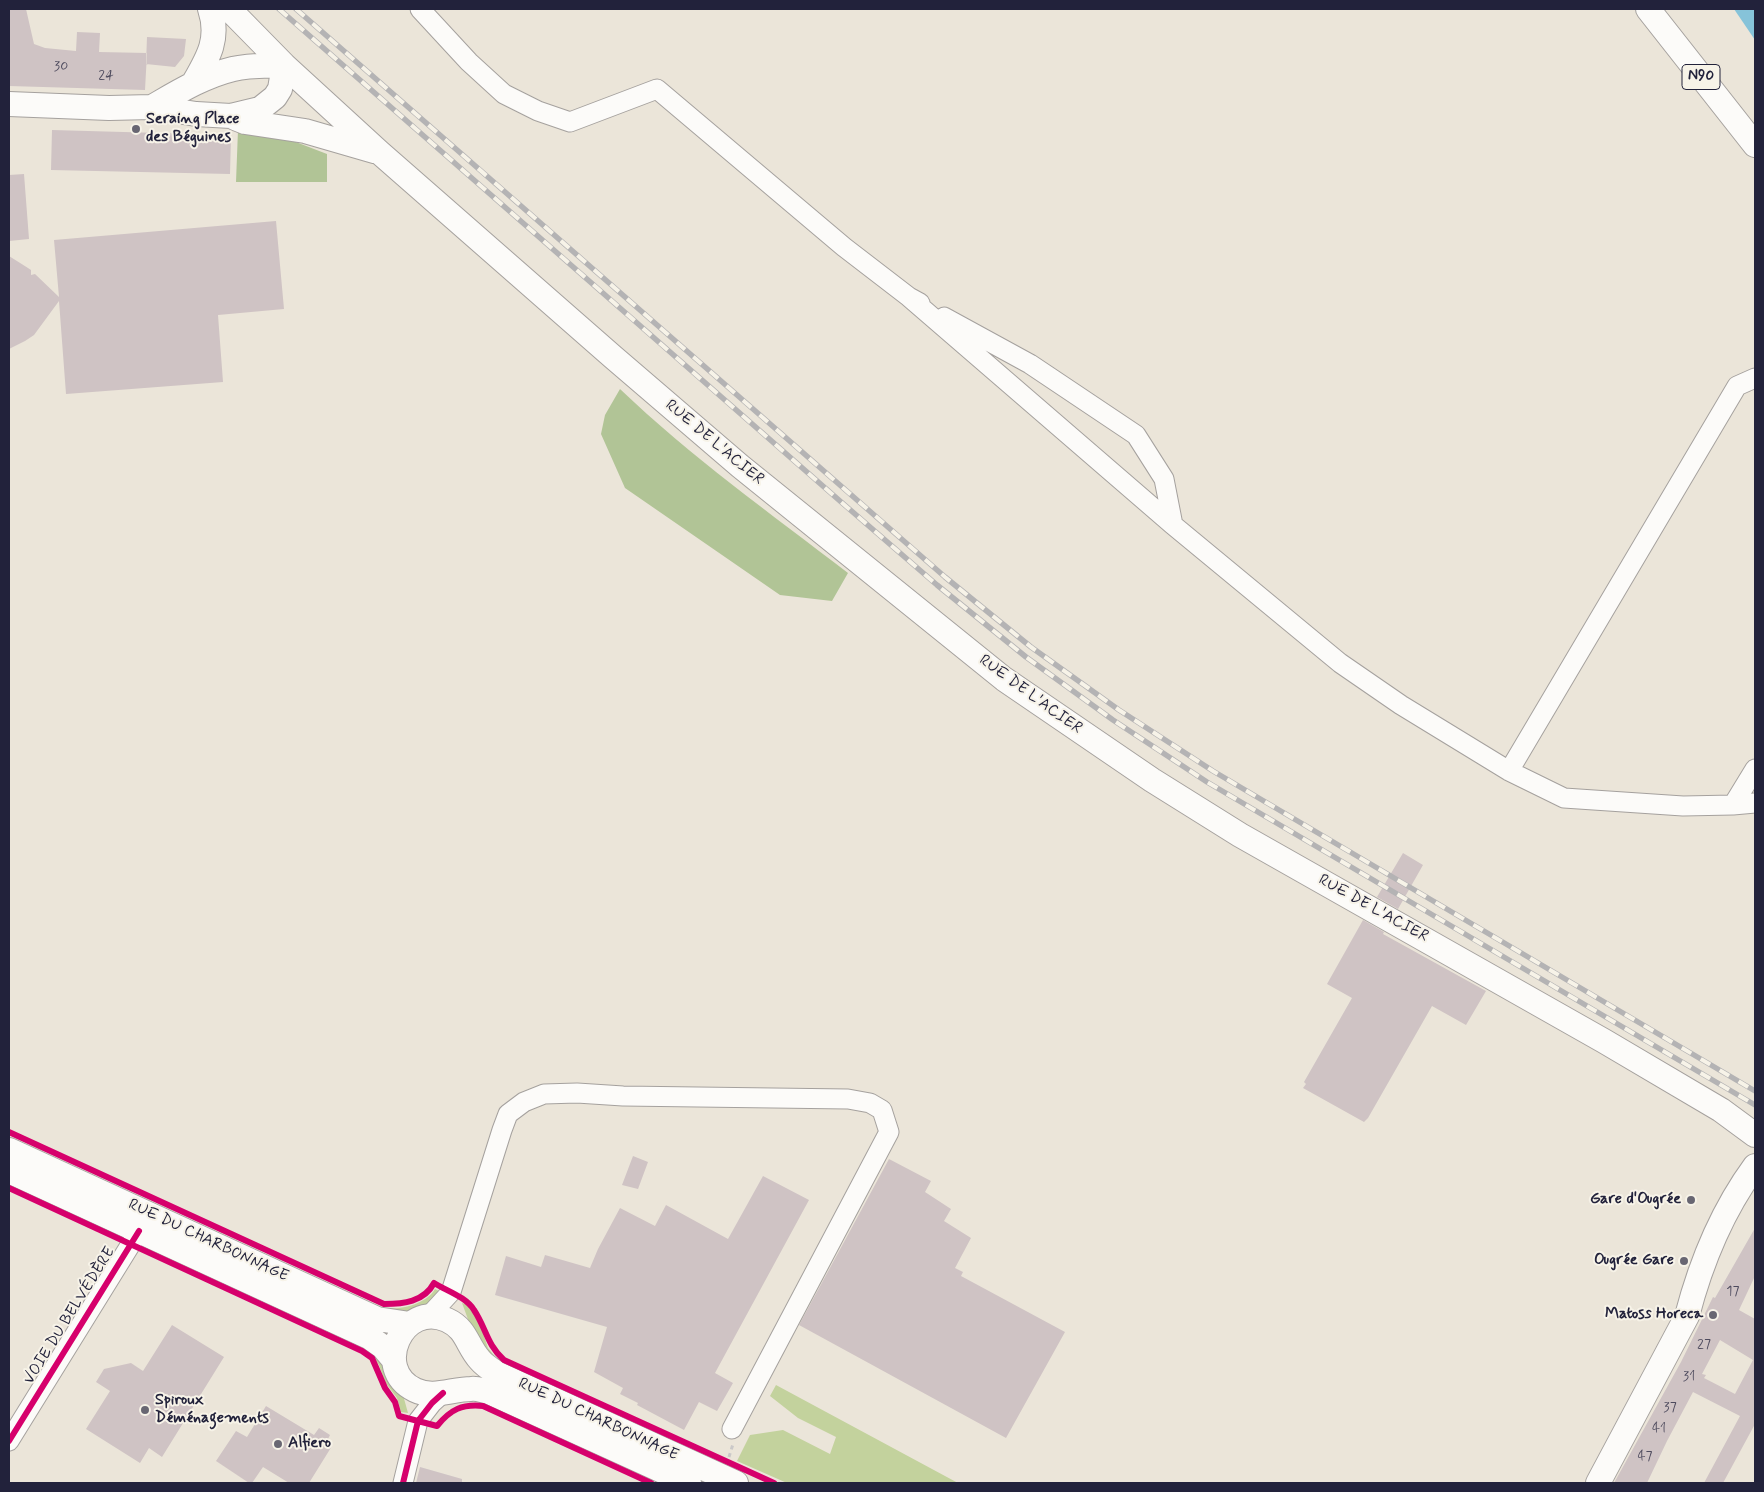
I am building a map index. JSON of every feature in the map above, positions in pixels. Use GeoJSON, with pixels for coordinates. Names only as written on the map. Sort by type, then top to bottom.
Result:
{"type":"FeatureCollection","features":[{"type":"Feature","properties":{"kind":"main road"},"geometry":{"type":"LineString","coordinates":[[192,84],[207,60],[211,48],[214,27],[210,9]]}},
{"type":"Feature","properties":{"kind":"main road","name":"RUE DE L'ACIER"},"geometry":{"type":"LineString","coordinates":[[229,9],[284,65],[379,152],[606,351],[740,466],[1004,679],[1152,780],[1240,835],[1604,1040],[1721,1110],[1755,1134]]}},
{"type":"Feature","properties":{"kind":"main road","name":"N90"},"geometry":{"type":"LineString","coordinates":[[1648,9],[1755,145]]}},
{"type":"Feature","properties":{"kind":"main road"},"geometry":{"type":"LineString","coordinates":[[9,104],[110,108],[152,107],[196,114],[231,116],[260,109],[275,97],[280,89],[284,65],[235,69],[192,84],[152,107]]}},
{"type":"Feature","properties":{"kind":"main road"},"geometry":{"type":"LineString","coordinates":[[231,116],[245,122],[305,131],[379,152]]}},
{"type":"Feature","properties":{"kind":"main road","name":"RUE DU CHARBONNAGE"},"geometry":{"type":"LineString","coordinates":[[9,1150],[377,1319],[445,1319],[456,1324],[479,1359],[498,1374],[736,1474]]}},
{"type":"Feature","properties":{"kind":"main road"},"geometry":{"type":"LineString","coordinates":[[1598,1483],[1682,1327],[1712,1240],[1726,1210],[1755,1166]]}},
{"type":"Feature","properties":{"kind":"main road","name":"RUE DU CHARBONNAGE"},"geometry":{"type":"LineString","coordinates":[[9,1171],[369,1337],[383,1347],[394,1360],[397,1372],[409,1386],[424,1393],[472,1388],[490,1392],[689,1483]]}},
{"type":"Feature","properties":{"kind":"main road"},"geometry":{"type":"LineString","coordinates":[[394,1360],[394,1350],[402,1331],[419,1320]]}},
{"type":"Feature","properties":{"kind":"main road"},"geometry":{"type":"LineString","coordinates":[[445,1392],[463,1380],[469,1369],[472,1356],[466,1337]]}},
{"type":"Feature","properties":{"kind":"street"},"geometry":{"type":"LineString","coordinates":[[420,9],[469,62],[504,94],[538,111],[570,122],[658,89],[844,247],[909,297],[1173,524],[1340,663],[1401,705],[1510,771],[1564,798],[1683,806],[1755,803]]}},
{"type":"Feature","properties":{"kind":"street"},"geometry":{"type":"LineString","coordinates":[[909,297],[1030,364],[1136,435],[1164,479],[1173,524]]}},
{"type":"Feature","properties":{"kind":"street"},"geometry":{"type":"LineString","coordinates":[[1510,771],[1737,386],[1755,378]]}},
{"type":"Feature","properties":{"kind":"street"},"geometry":{"type":"LineString","coordinates":[[1733,805],[1755,769]]}},
{"type":"Feature","properties":{"kind":"street"},"geometry":{"type":"LineString","coordinates":[[419,1320],[451,1292],[508,1114],[524,1102],[544,1094],[577,1093],[623,1096],[848,1099],[870,1103],[882,1110],[888,1132],[732,1429]]}},
{"type":"Feature","properties":{"kind":"street","name":"VOIE DU BELVÉDÈRE"},"geometry":{"type":"LineString","coordinates":[[9,1441],[139,1231]]}},
{"type":"Feature","properties":{"kind":"street"},"geometry":{"type":"LineString","coordinates":[[451,1292],[466,1337]]}},
{"type":"Feature","properties":{"kind":"street"},"geometry":{"type":"LineString","coordinates":[[409,1386],[418,1421]]}},
{"type":"Feature","properties":{"kind":"street"},"geometry":{"type":"LineString","coordinates":[[403,1483],[418,1421],[445,1392]]}},
{"type":"Feature","properties":{"kind":"path"},"geometry":{"type":"LineString","coordinates":[[719,1458],[736,1474]]}},
{"type":"Feature","properties":{"kind":"green space"},"geometry":{"type":"Polygon","coordinates":[[[238,130],[275,134],[327,154],[327,182],[236,182],[238,130]]]}},
{"type":"Feature","properties":{"kind":"green space"},"geometry":{"type":"Polygon","coordinates":[[[620,389],[703,461],[848,573],[832,601],[780,595],[625,488],[601,434],[605,415],[620,389]]]}},
{"type":"Feature","properties":{"kind":"green space"},"geometry":{"type":"Polygon","coordinates":[[[435,1289],[441,1292],[428,1304],[416,1310],[402,1313],[385,1313],[388,1308],[407,1307],[421,1302],[435,1289]]]}},
{"type":"Feature","properties":{"kind":"green space"},"geometry":{"type":"Polygon","coordinates":[[[462,1303],[470,1306],[488,1348],[497,1359],[494,1365],[469,1322],[462,1303]]]}},
{"type":"Feature","properties":{"kind":"green space"},"geometry":{"type":"Polygon","coordinates":[[[371,1344],[403,1395],[408,1413],[401,1412],[397,1398],[385,1382],[379,1365],[371,1353],[371,1344]]]}},
{"type":"Feature","properties":{"kind":"green space"},"geometry":{"type":"Polygon","coordinates":[[[776,1385],[958,1483],[787,1483],[737,1461],[750,1435],[783,1430],[830,1454],[836,1437],[798,1418],[770,1396],[776,1385]]]}},
{"type":"Feature","properties":{"kind":"water"},"geometry":{"type":"Polygon","coordinates":[[[1734,9],[1755,9],[1755,40],[1734,9]]]}},
{"type":"Feature","properties":{"kind":"building"},"geometry":{"type":"Polygon","coordinates":[[[9,9],[26,9],[34,44],[45,48],[76,51],[77,32],[100,33],[99,52],[147,53],[145,90],[9,86],[9,9]]]}},
{"type":"Feature","properties":{"kind":"building"},"geometry":{"type":"Polygon","coordinates":[[[147,37],[186,39],[184,56],[175,67],[146,64],[147,37]]]}},
{"type":"Feature","properties":{"kind":"building"},"geometry":{"type":"Polygon","coordinates":[[[52,130],[231,135],[230,174],[51,170],[52,130]]]}},
{"type":"Feature","properties":{"kind":"building"},"geometry":{"type":"Polygon","coordinates":[[[24,174],[29,239],[9,241],[9,175],[24,174]]]}},
{"type":"Feature","properties":{"kind":"building"},"geometry":{"type":"Polygon","coordinates":[[[276,221],[284,309],[218,315],[223,382],[66,394],[59,301],[34,335],[9,349],[9,256],[31,270],[31,275],[35,274],[59,297],[54,240],[276,221]]]}},
{"type":"Feature","properties":{"kind":"building"},"geometry":{"type":"Polygon","coordinates":[[[1403,853],[1423,865],[1398,909],[1377,897],[1403,853]]]}},
{"type":"Feature","properties":{"kind":"building"},"geometry":{"type":"Polygon","coordinates":[[[1363,920],[1384,932],[1383,934],[1486,991],[1466,1025],[1432,1006],[1364,1122],[1303,1088],[1306,1084],[1304,1082],[1352,998],[1327,984],[1363,920]]]}},
{"type":"Feature","properties":{"kind":"building"},"geometry":{"type":"Polygon","coordinates":[[[633,1156],[648,1162],[638,1189],[622,1185],[633,1156]]]}},
{"type":"Feature","properties":{"kind":"building"},"geometry":{"type":"Polygon","coordinates":[[[889,1159],[931,1181],[925,1192],[951,1209],[944,1221],[971,1238],[955,1268],[963,1272],[961,1276],[1065,1332],[1006,1438],[799,1325],[889,1159]]]}},
{"type":"Feature","properties":{"kind":"building"},"geometry":{"type":"Polygon","coordinates":[[[763,1176],[809,1200],[715,1373],[733,1383],[717,1411],[699,1402],[684,1430],[637,1405],[638,1403],[620,1394],[623,1388],[594,1372],[607,1327],[495,1295],[506,1256],[541,1267],[545,1255],[590,1268],[620,1208],[655,1226],[666,1205],[728,1239],[763,1176]]]}},
{"type":"Feature","properties":{"kind":"building"},"geometry":{"type":"Polygon","coordinates":[[[1755,1228],[1755,1276],[1739,1310],[1755,1319],[1755,1424],[1723,1483],[1704,1483],[1740,1416],[1693,1392],[1647,1483],[1614,1483],[1681,1362],[1713,1297],[1715,1298],[1755,1228]],[[1720,1340],[1702,1374],[1706,1375],[1704,1378],[1735,1394],[1753,1360],[1720,1340]]]}},
{"type":"Feature","properties":{"kind":"building","name":"Spiroux Déménagements"},"geometry":{"type":"Polygon","coordinates":[[[172,1325],[224,1357],[162,1457],[149,1448],[140,1463],[86,1429],[110,1391],[96,1382],[104,1369],[131,1363],[143,1371],[172,1325]]]}},
{"type":"Feature","properties":{"kind":"building","name":"Alfiero"},"geometry":{"type":"Polygon","coordinates":[[[266,1406],[314,1435],[319,1428],[330,1435],[326,1443],[332,1446],[309,1483],[289,1483],[263,1467],[252,1483],[249,1483],[216,1461],[236,1431],[247,1437],[266,1406]]]}},
{"type":"Feature","properties":{"kind":"building"},"geometry":{"type":"Polygon","coordinates":[[[420,1467],[462,1479],[462,1483],[416,1483],[420,1467]]]}},
{"type":"Feature","properties":{"kind":"railway"},"geometry":{"type":"LineString","coordinates":[[279,9],[840,501],[937,585],[1026,657],[1113,720],[1207,782],[1755,1105]]}},
{"type":"Feature","properties":{"kind":"railway"},"geometry":{"type":"LineString","coordinates":[[296,9],[945,577],[1031,647],[1119,710],[1213,771],[1755,1091]]}},
{"type":"Feature","properties":{"kind":"cycle path"},"geometry":{"type":"LineString","coordinates":[[9,1132],[384,1304],[412,1301],[425,1294],[434,1283],[471,1305],[490,1342],[504,1360],[774,1483]]}},
{"type":"Feature","properties":{"kind":"cycle path"},"geometry":{"type":"LineString","coordinates":[[9,1188],[362,1351],[372,1358],[385,1388],[395,1402],[399,1416],[437,1426],[447,1415],[457,1409],[469,1406],[483,1406],[651,1483]]}},
{"type":"Feature","properties":{"kind":"cycle path"},"geometry":{"type":"LineString","coordinates":[[9,1441],[139,1231]]}},
{"type":"Feature","properties":{"kind":"cycle path"},"geometry":{"type":"LineString","coordinates":[[403,1483],[418,1421],[432,1403],[443,1393]]}},
{"type":"Feature","properties":{"kind":"place","name":"Seraing Place des Béguines"},"geometry":{"type":"Point","coordinates":[136,129]}},
{"type":"Feature","properties":{"kind":"place","name":"Gare d'Ougrée"},"geometry":{"type":"Point","coordinates":[1691,1200]}},
{"type":"Feature","properties":{"kind":"place","name":"Ougrée Gare"},"geometry":{"type":"Point","coordinates":[1684,1261]}},
{"type":"Feature","properties":{"kind":"place","name":"Matoss Horeca"},"geometry":{"type":"Point","coordinates":[1713,1315]}},
{"type":"Feature","properties":{"kind":"place","name":"Spiroux Déménagements"},"geometry":{"type":"Point","coordinates":[145,1410]}},
{"type":"Feature","properties":{"kind":"place","name":"Alfiero"},"geometry":{"type":"Point","coordinates":[278,1444]}}]}
